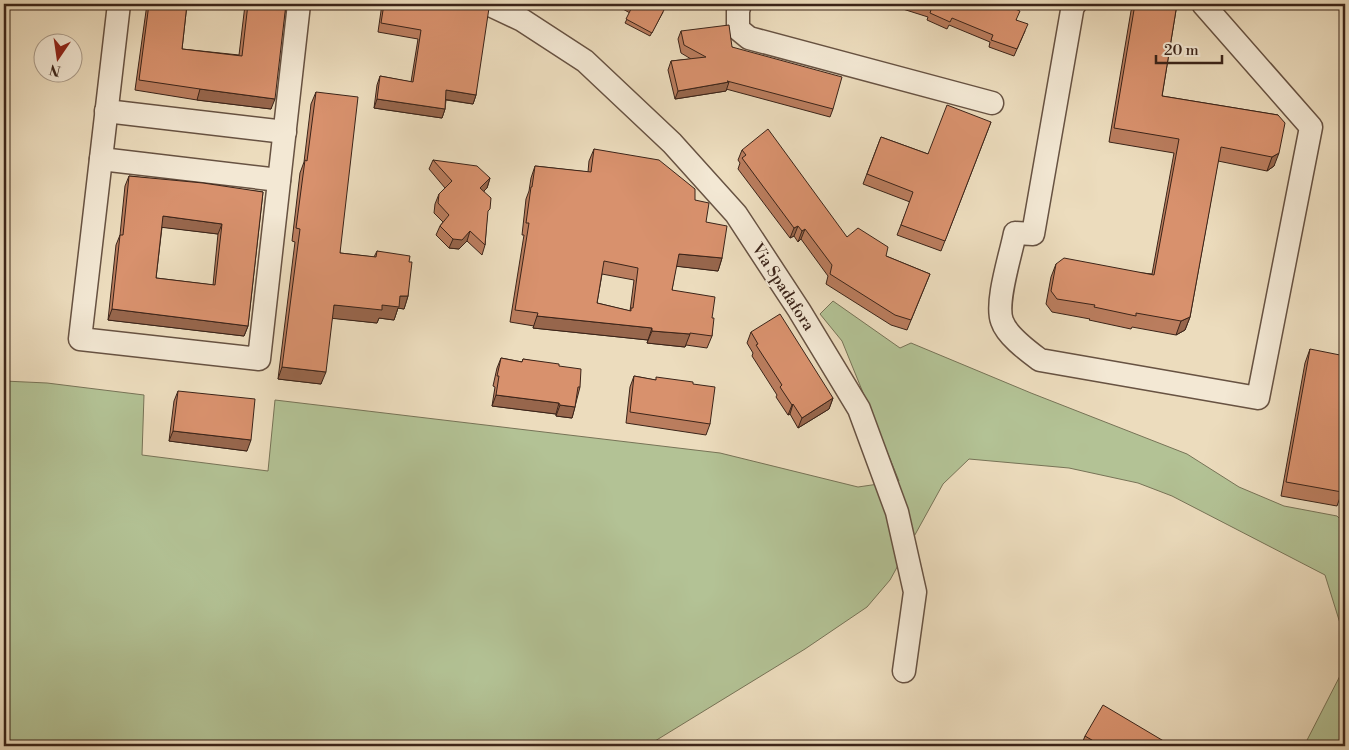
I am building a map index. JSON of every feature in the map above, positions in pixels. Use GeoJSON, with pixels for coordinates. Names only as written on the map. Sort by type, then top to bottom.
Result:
{"type":"FeatureCollection","features":[{"type":"Feature","properties":{"kind":"street"},"geometry":{"type":"LineString","coordinates":[[119,4],[80,339],[260,359],[299,4]]}},
{"type":"Feature","properties":{"kind":"street","name":"Via Spadafora"},"geometry":{"type":"LineString","coordinates":[[488,4],[522,20],[585,62],[672,143],[736,214],[800,310],[859,409],[896,512],[915,592],[904,671]]}},
{"type":"Feature","properties":{"kind":"street"},"geometry":{"type":"LineString","coordinates":[[740,4],[738,29],[749,38],[992,103]]}},
{"type":"Feature","properties":{"kind":"street"},"geometry":{"type":"LineString","coordinates":[[1075,4],[1073,5],[1033,234],[1015,232],[1000,305],[1002,322],[1020,345],[1040,360],[1258,398],[1311,127],[1203,4]]}},
{"type":"Feature","properties":{"kind":"street"},"geometry":{"type":"LineString","coordinates":[[106,111],[285,132]]}},
{"type":"Feature","properties":{"kind":"street"},"geometry":{"type":"LineString","coordinates":[[101,159],[280,180]]}},
{"type":"Feature","properties":{"kind":"green space"},"geometry":{"type":"Polygon","coordinates":[[[833,301],[900,348],[911,343],[1031,393],[1187,454],[1239,487],[1284,506],[1337,516],[1345,524],[1345,746],[1304,746],[1343,670],[1344,636],[1325,575],[1172,496],[1138,483],[1069,468],[969,459],[943,484],[890,580],[867,607],[805,649],[655,741],[641,746],[4,746],[4,381],[47,383],[144,395],[142,455],[268,471],[275,400],[720,453],[858,487],[899,481],[842,341],[820,314],[833,301]]]}},
{"type":"Feature","properties":{"kind":"building"},"geometry":{"type":"Polygon","coordinates":[[[149,4],[187,4],[182,49],[242,56],[248,4],[286,4],[275,99],[139,80],[149,4]]]}},
{"type":"Feature","properties":{"kind":"building"},"geometry":{"type":"Polygon","coordinates":[[[384,4],[483,4],[489,8],[476,95],[446,90],[445,109],[377,99],[380,76],[413,82],[421,30],[381,23],[384,4]]]}},
{"type":"Feature","properties":{"kind":"building"},"geometry":{"type":"Polygon","coordinates":[[[622,4],[657,4],[665,8],[652,33],[626,19],[631,9],[622,4]]]}},
{"type":"Feature","properties":{"kind":"building"},"geometry":{"type":"Polygon","coordinates":[[[911,4],[1006,4],[1020,11],[1016,20],[1028,24],[1017,49],[991,40],[993,35],[952,18],[950,22],[930,13],[931,10],[911,4]]]}},
{"type":"Feature","properties":{"kind":"building"},"geometry":{"type":"Polygon","coordinates":[[[1135,4],[1177,4],[1162,96],[1278,115],[1285,123],[1279,153],[1272,157],[1221,147],[1190,317],[1181,321],[1136,313],[1136,316],[1094,307],[1095,305],[1057,299],[1051,291],[1056,264],[1064,258],[1154,275],[1179,139],[1114,128],[1135,4]]]}},
{"type":"Feature","properties":{"kind":"building"},"geometry":{"type":"Polygon","coordinates":[[[729,25],[732,47],[842,77],[833,109],[727,81],[729,82],[678,91],[671,61],[706,57],[684,45],[681,31],[729,25]]]}},
{"type":"Feature","properties":{"kind":"building"},"geometry":{"type":"Polygon","coordinates":[[[316,92],[358,97],[340,253],[376,257],[377,251],[410,256],[409,262],[412,262],[408,296],[400,296],[399,307],[382,305],[382,310],[334,305],[326,372],[282,367],[300,229],[296,228],[316,92]]]}},
{"type":"Feature","properties":{"kind":"building"},"geometry":{"type":"Polygon","coordinates":[[[947,105],[991,122],[945,241],[901,225],[913,192],[867,174],[881,137],[928,154],[947,105]]]}},
{"type":"Feature","properties":{"kind":"building"},"geometry":{"type":"Polygon","coordinates":[[[768,129],[847,237],[858,228],[888,247],[886,256],[930,274],[911,320],[895,315],[830,274],[832,265],[805,229],[802,231],[798,226],[794,228],[742,158],[746,155],[742,150],[768,129]]]}},
{"type":"Feature","properties":{"kind":"building"},"geometry":{"type":"Polygon","coordinates":[[[594,149],[659,160],[695,189],[695,200],[709,203],[706,222],[727,226],[722,258],[679,254],[672,290],[715,297],[712,336],[652,331],[652,328],[537,316],[538,313],[515,310],[529,223],[526,223],[535,166],[591,172],[594,149]],[[604,261],[597,303],[631,311],[638,268],[604,261]]]}},
{"type":"Feature","properties":{"kind":"building"},"geometry":{"type":"Polygon","coordinates":[[[433,160],[477,166],[490,178],[480,188],[491,198],[485,245],[470,231],[462,240],[453,239],[440,226],[449,215],[438,203],[439,194],[452,181],[433,160]]]}},
{"type":"Feature","properties":{"kind":"building"},"geometry":{"type":"Polygon","coordinates":[[[129,176],[203,183],[263,192],[248,326],[112,309],[120,235],[123,235],[129,176]],[[163,216],[156,278],[215,285],[222,224],[163,216]]]}},
{"type":"Feature","properties":{"kind":"building"},"geometry":{"type":"Polygon","coordinates":[[[780,314],[833,398],[802,418],[780,387],[782,385],[756,345],[758,344],[751,332],[780,314]]]}},
{"type":"Feature","properties":{"kind":"building"},"geometry":{"type":"Polygon","coordinates":[[[1310,349],[1345,356],[1345,475],[1342,492],[1286,482],[1310,349]]]}},
{"type":"Feature","properties":{"kind":"building"},"geometry":{"type":"Polygon","coordinates":[[[501,358],[522,362],[523,359],[581,369],[580,387],[578,387],[575,407],[560,405],[559,403],[496,395],[499,376],[497,376],[501,358]]]}},
{"type":"Feature","properties":{"kind":"building"},"geometry":{"type":"Polygon","coordinates":[[[634,376],[656,380],[656,377],[693,382],[693,384],[715,387],[710,424],[630,412],[634,376]]]}},
{"type":"Feature","properties":{"kind":"building"},"geometry":{"type":"Polygon","coordinates":[[[178,391],[255,399],[251,440],[173,431],[178,391]]]}},
{"type":"Feature","properties":{"kind":"building"},"geometry":{"type":"Polygon","coordinates":[[[1103,705],[1172,746],[1102,746],[1085,736],[1103,705]]]}}]}
